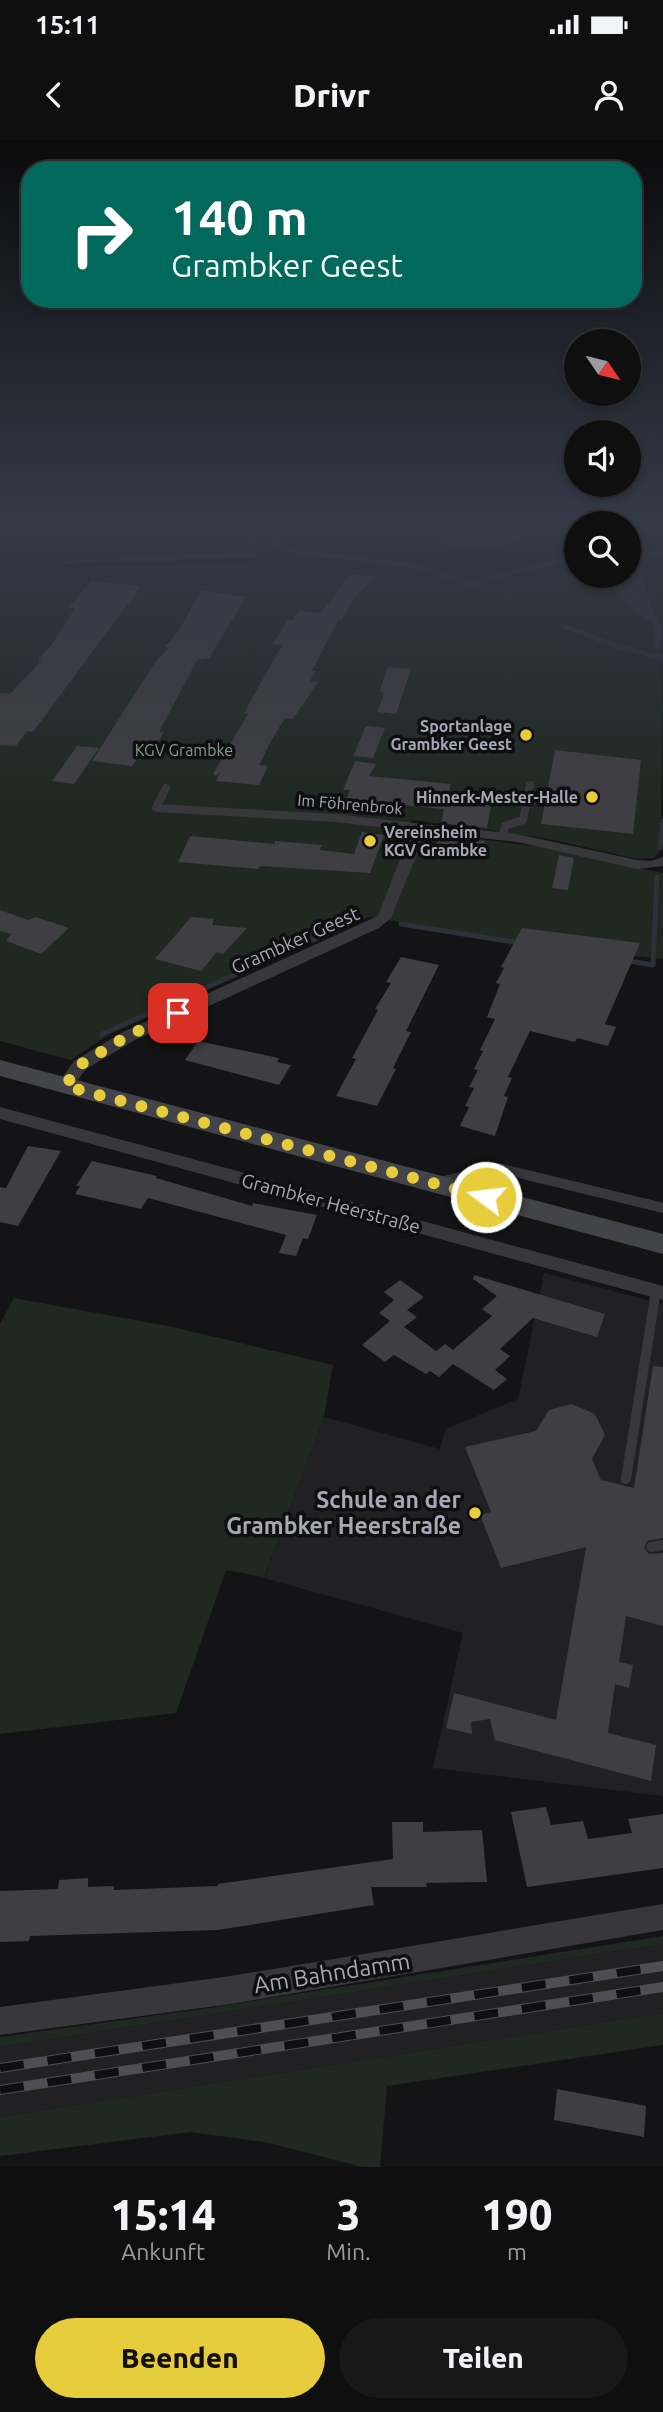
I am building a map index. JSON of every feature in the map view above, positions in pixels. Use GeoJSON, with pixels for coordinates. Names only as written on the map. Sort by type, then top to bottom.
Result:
{"type":"FeatureCollection","features":[{"type":"Feature","properties":{"kind":"main road"},"geometry":{"type":"LineString","coordinates":[[0,1068],[663,1244]]}},
{"type":"Feature","properties":{"kind":"street","name":"Im Föhrenbrok"},"geometry":{"type":"LineString","coordinates":[[422,828],[451,829],[544,842],[641,865],[662,864]]}},
{"type":"Feature","properties":{"kind":"street","name":"Grambker Geest"},"geometry":{"type":"LineString","coordinates":[[65,1086],[80,1065],[129,1035],[374,925],[384,918],[415,838],[422,828]]}},
{"type":"Feature","properties":{"kind":"street","name":"Grambker Heerstraße"},"geometry":{"type":"LineString","coordinates":[[0,1113],[659,1292]]}},
{"type":"Feature","properties":{"kind":"street","name":"Am Bahndamm"},"geometry":{"type":"LineString","coordinates":[[0,2021],[231,1990],[663,1917]]}},
{"type":"Feature","properties":{"kind":"lane"},"geometry":{"type":"LineString","coordinates":[[503,836],[505,826],[523,820],[530,785]]}},
{"type":"Feature","properties":{"kind":"lane","name":"Im Föhrenbrok"},"geometry":{"type":"LineString","coordinates":[[166,788],[156,808],[336,818],[422,828]]}},
{"type":"Feature","properties":{"kind":"lane"},"geometry":{"type":"LineString","coordinates":[[436,1184],[498,1167],[663,1208]]}},
{"type":"Feature","properties":{"kind":"lane"},"geometry":{"type":"LineString","coordinates":[[626,1479],[659,1292]]}},
{"type":"Feature","properties":{"kind":"shaded area"},"geometry":{"type":"Polygon","coordinates":[[[641,616],[657,616],[663,629],[662,648],[653,647],[653,625],[641,616]]]}},
{"type":"Feature","properties":{"kind":"shaded area","name":"Schule an der Grambker Heerstraße"},"geometry":{"type":"Polygon","coordinates":[[[544,1273],[663,1304],[663,1796],[433,1768],[463,1633],[264,1578],[324,1417],[440,1449],[445,1429],[518,1399],[544,1273]]]}},
{"type":"Feature","properties":{"kind":"shaded area"},"geometry":{"type":"Polygon","coordinates":[[[663,1944],[663,2013],[0,2117],[0,2047],[663,1944]]]}},
{"type":"Feature","properties":{"kind":"green space","name":"KGV Grambke"},"geometry":{"type":"Polygon","coordinates":[[[0,616],[641,616],[653,625],[653,647],[663,647],[661,850],[654,858],[638,859],[544,838],[412,820],[406,834],[449,835],[534,846],[663,873],[663,959],[586,951],[368,917],[110,1034],[71,1060],[0,1041],[0,616]]]}},
{"type":"Feature","properties":{"kind":"green space","name":"KGV Grambke"},"geometry":{"type":"Polygon","coordinates":[[[657,616],[663,616],[663,629],[657,616]]]}},
{"type":"Feature","properties":{"kind":"green space"},"geometry":{"type":"Polygon","coordinates":[[[14,1298],[173,1327],[333,1365],[324,1417],[264,1577],[226,1570],[176,1713],[0,1734],[0,1324],[14,1298]]]}},
{"type":"Feature","properties":{"kind":"green space"},"geometry":{"type":"Polygon","coordinates":[[[663,1936],[663,1944],[0,2047],[0,2037],[209,2008],[663,1936]]]}},
{"type":"Feature","properties":{"kind":"green space"},"geometry":{"type":"Polygon","coordinates":[[[663,2013],[663,2045],[387,2086],[380,2167],[362,2167],[270,2143],[191,2132],[0,2156],[0,2117],[663,2013]]]}},
{"type":"Feature","properties":{"kind":"building"},"geometry":{"type":"Polygon","coordinates":[[[70,616],[119,616],[33,732],[27,731],[16,746],[0,745],[0,693],[10,694],[41,661],[38,660],[53,643],[70,616]]]}},
{"type":"Feature","properties":{"kind":"building"},"geometry":{"type":"Polygon","coordinates":[[[187,616],[235,616],[209,658],[197,660],[159,732],[164,732],[152,753],[143,752],[132,766],[92,761],[154,664],[169,647],[165,647],[187,616]]]}},
{"type":"Feature","properties":{"kind":"building"},"geometry":{"type":"Polygon","coordinates":[[[296,616],[344,616],[342,620],[338,620],[312,671],[316,671],[310,681],[318,682],[293,719],[285,718],[272,739],[259,765],[268,766],[259,785],[216,781],[220,772],[215,776],[213,774],[248,714],[244,713],[282,645],[273,644],[288,620],[293,620],[296,616]]]}},
{"type":"Feature","properties":{"kind":"building"},"geometry":{"type":"Polygon","coordinates":[[[388,667],[411,669],[396,714],[377,712],[384,694],[380,690],[388,667]]]}},
{"type":"Feature","properties":{"kind":"building"},"geometry":{"type":"Polygon","coordinates":[[[366,726],[385,728],[373,758],[353,756],[366,726]]]}},
{"type":"Feature","properties":{"kind":"building"},"geometry":{"type":"Polygon","coordinates":[[[77,746],[99,748],[74,784],[52,781],[77,746]]]}},
{"type":"Feature","properties":{"kind":"building","name":"Hinnerk-Mester-Halle"},"geometry":{"type":"Polygon","coordinates":[[[555,750],[641,760],[633,834],[541,824],[555,750]]]}},
{"type":"Feature","properties":{"kind":"building"},"geometry":{"type":"Polygon","coordinates":[[[355,761],[376,764],[369,776],[451,784],[447,801],[491,805],[487,828],[441,823],[444,809],[346,800],[350,790],[343,790],[355,761]]]}},
{"type":"Feature","properties":{"kind":"building"},"geometry":{"type":"Polygon","coordinates":[[[362,832],[384,835],[370,873],[260,866],[258,869],[178,862],[190,836],[275,844],[275,841],[322,845],[320,850],[354,854],[362,832]]]}},
{"type":"Feature","properties":{"kind":"building"},"geometry":{"type":"Polygon","coordinates":[[[439,836],[485,841],[483,854],[436,848],[439,836]]]}},
{"type":"Feature","properties":{"kind":"building"},"geometry":{"type":"Polygon","coordinates":[[[559,855],[574,858],[568,890],[552,888],[559,855]]]}},
{"type":"Feature","properties":{"kind":"building"},"geometry":{"type":"Polygon","coordinates":[[[0,910],[28,920],[36,917],[69,928],[41,954],[6,941],[11,934],[0,931],[0,910]]]}},
{"type":"Feature","properties":{"kind":"building"},"geometry":{"type":"Polygon","coordinates":[[[191,917],[214,919],[212,925],[247,928],[223,954],[217,952],[201,971],[155,959],[191,917]]]}},
{"type":"Feature","properties":{"kind":"building"},"geometry":{"type":"Polygon","coordinates":[[[522,928],[640,943],[605,1024],[616,1027],[608,1046],[577,1038],[575,1042],[530,1031],[508,1077],[512,1078],[504,1096],[508,1097],[495,1136],[460,1126],[469,1107],[465,1106],[474,1088],[469,1087],[478,1070],[474,1069],[483,1051],[480,1050],[495,1019],[487,1017],[500,984],[496,983],[504,968],[501,967],[522,928]]]}},
{"type":"Feature","properties":{"kind":"building"},"geometry":{"type":"Polygon","coordinates":[[[401,957],[439,965],[406,1031],[411,1032],[393,1068],[396,1069],[377,1106],[336,1096],[356,1059],[352,1058],[378,1010],[375,1009],[391,983],[386,982],[401,957]]]}},
{"type":"Feature","properties":{"kind":"building"},"geometry":{"type":"Polygon","coordinates":[[[198,1041],[279,1058],[277,1062],[291,1065],[279,1085],[185,1060],[198,1041]]]}},
{"type":"Feature","properties":{"kind":"building"},"geometry":{"type":"Polygon","coordinates":[[[28,1146],[61,1151],[18,1226],[0,1222],[0,1187],[6,1188],[28,1146]]]}},
{"type":"Feature","properties":{"kind":"building"},"geometry":{"type":"Polygon","coordinates":[[[92,1161],[157,1176],[156,1178],[252,1206],[253,1203],[317,1215],[308,1239],[303,1238],[296,1256],[279,1253],[286,1235],[148,1198],[141,1209],[75,1194],[80,1186],[76,1186],[92,1161]]]}},
{"type":"Feature","properties":{"kind":"building"},"geometry":{"type":"Polygon","coordinates":[[[474,1275],[605,1314],[597,1337],[533,1318],[500,1349],[510,1356],[495,1370],[507,1379],[494,1390],[453,1364],[439,1377],[430,1371],[426,1374],[394,1355],[385,1362],[362,1345],[390,1321],[379,1313],[394,1300],[384,1292],[400,1280],[424,1297],[407,1310],[417,1317],[404,1327],[436,1351],[445,1344],[453,1350],[492,1316],[482,1309],[497,1296],[473,1279],[474,1275]]]}},
{"type":"Feature","properties":{"kind":"building"},"geometry":{"type":"Polygon","coordinates":[[[653,1366],[663,1367],[663,1538],[647,1541],[644,1548],[649,1554],[663,1553],[663,1626],[626,1616],[619,1662],[633,1665],[629,1688],[615,1684],[608,1733],[656,1745],[651,1781],[495,1740],[490,1719],[471,1722],[472,1734],[446,1728],[454,1693],[556,1720],[586,1547],[501,1568],[480,1515],[491,1512],[465,1447],[536,1431],[549,1410],[572,1404],[595,1414],[605,1435],[592,1459],[601,1480],[634,1488],[653,1366]]]}},
{"type":"Feature","properties":{"kind":"building"},"geometry":{"type":"Polygon","coordinates":[[[546,1807],[551,1825],[583,1821],[588,1839],[632,1833],[628,1819],[663,1814],[663,1868],[527,1887],[511,1812],[546,1807]]]}},
{"type":"Feature","properties":{"kind":"building"},"geometry":{"type":"Polygon","coordinates":[[[392,1822],[423,1822],[423,1832],[482,1830],[487,1882],[426,1883],[427,1887],[371,1887],[374,1905],[218,1930],[30,1936],[29,1941],[0,1942],[0,1891],[58,1889],[59,1880],[88,1878],[88,1887],[114,1886],[114,1890],[218,1886],[393,1859],[392,1822]]]}},
{"type":"Feature","properties":{"kind":"building"},"geometry":{"type":"Polygon","coordinates":[[[557,2089],[646,2106],[644,2137],[554,2120],[557,2089]]]}},
{"type":"Feature","properties":{"kind":"waterway"},"geometry":{"type":"LineString","coordinates":[[566,627],[617,646],[663,658]]}},
{"type":"Feature","properties":{"kind":"waterway"},"geometry":{"type":"LineString","coordinates":[[660,848],[663,821]]}},
{"type":"Feature","properties":{"kind":"waterway"},"geometry":{"type":"LineString","coordinates":[[624,960],[653,965],[657,877]]}},
{"type":"Feature","properties":{"kind":"waterway"},"geometry":{"type":"LineString","coordinates":[[102,1034],[362,918]]}},
{"type":"Feature","properties":{"kind":"waterway"},"geometry":{"type":"LineString","coordinates":[[401,924],[520,943]]}},
{"type":"Feature","properties":{"kind":"railway"},"geometry":{"type":"LineString","coordinates":[[0,2068],[663,1966]]}},
{"type":"Feature","properties":{"kind":"railway"},"geometry":{"type":"LineString","coordinates":[[0,2090],[663,1987]]}},
{"type":"Feature","properties":{"kind":"place","name":"Sportanlage Grambker Geest"},"geometry":{"type":"Point","coordinates":[526,735]}},
{"type":"Feature","properties":{"kind":"place","name":"Hinnerk-Mester-Halle"},"geometry":{"type":"Point","coordinates":[592,797]}},
{"type":"Feature","properties":{"kind":"place","name":"Vereinsheim KGV Grambke"},"geometry":{"type":"Point","coordinates":[370,841]}},
{"type":"Feature","properties":{"kind":"place","name":"Schule an der Grambker Heerstraße"},"geometry":{"type":"Point","coordinates":[475,1513]}},
{"type":"Feature","properties":{"kind":"route"},"geometry":{"type":"LineString","coordinates":[[178,1013],[129,1035],[80,1065],[65,1086],[486,1197]]}}]}
